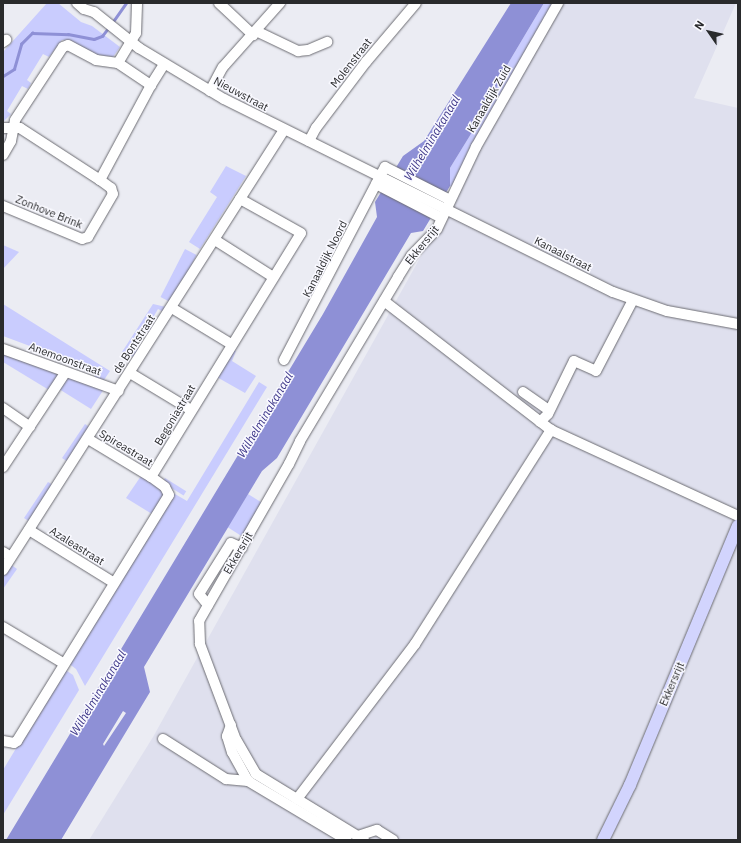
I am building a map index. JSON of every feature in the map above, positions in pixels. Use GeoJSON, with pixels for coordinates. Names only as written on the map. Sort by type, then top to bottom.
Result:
{"type":"FeatureCollection","features":[{"type":"Feature","properties":{"kind":"main road","name":"Ekkersrijt"},"geometry":{"type":"LineString","coordinates":[[603,840],[630,785],[738,526]]}},
{"type":"Feature","properties":{"kind":"street","name":"Nieuwstraat"},"geometry":{"type":"LineString","coordinates":[[77,3],[84,9],[95,10],[131,43],[210,91],[309,142],[357,160],[384,178]]}},
{"type":"Feature","properties":{"kind":"street"},"geometry":{"type":"LineString","coordinates":[[118,63],[136,33],[137,3]]}},
{"type":"Feature","properties":{"kind":"street"},"geometry":{"type":"LineString","coordinates":[[219,3],[254,33],[298,51],[308,50],[326,42]]}},
{"type":"Feature","properties":{"kind":"street"},"geometry":{"type":"LineString","coordinates":[[210,91],[224,67],[280,3]]}},
{"type":"Feature","properties":{"kind":"street","name":"Molenstraat"},"geometry":{"type":"LineString","coordinates":[[309,142],[316,128],[364,66],[416,3]]}},
{"type":"Feature","properties":{"kind":"street","name":"Kanaaldijk Zuid"},"geometry":{"type":"LineString","coordinates":[[443,207],[558,3]]}},
{"type":"Feature","properties":{"kind":"street"},"geometry":{"type":"LineString","coordinates":[[3,155],[11,141],[15,120],[62,47],[68,45],[96,60],[118,63],[151,85]]}},
{"type":"Feature","properties":{"kind":"street"},"geometry":{"type":"LineString","coordinates":[[100,180],[151,85],[164,64]]}},
{"type":"Feature","properties":{"kind":"street","name":"Zonhove Brink"},"geometry":{"type":"LineString","coordinates":[[3,128],[20,128],[100,180],[111,188],[112,194],[88,237],[82,239],[3,206]]}},
{"type":"Feature","properties":{"kind":"street","name":"de Bontstraat"},"geometry":{"type":"LineString","coordinates":[[3,570],[7,555],[29,530],[172,308],[284,130]]}},
{"type":"Feature","properties":{"kind":"street","name":"Kanaalstraat"},"geometry":{"type":"LineString","coordinates":[[384,178],[633,300],[667,311],[738,324]]}},
{"type":"Feature","properties":{"kind":"street","name":"Kanaaldijk Noord"},"geometry":{"type":"LineString","coordinates":[[284,360],[384,178]]}},
{"type":"Feature","properties":{"kind":"street","name":"Begoniastraat"},"geometry":{"type":"LineString","coordinates":[[151,477],[231,344],[301,233],[240,199]]}},
{"type":"Feature","properties":{"kind":"street","name":"Ekkersrijt"},"geometry":{"type":"LineString","coordinates":[[361,838],[256,774],[231,724],[200,644],[197,630],[199,621],[208,604],[242,548],[289,464],[300,441],[409,260],[432,236],[443,207]]}},
{"type":"Feature","properties":{"kind":"street"},"geometry":{"type":"LineString","coordinates":[[215,240],[273,278]]}},
{"type":"Feature","properties":{"kind":"street"},"geometry":{"type":"LineString","coordinates":[[540,422],[549,410],[574,361],[596,371],[633,300]]}},
{"type":"Feature","properties":{"kind":"street"},"geometry":{"type":"LineString","coordinates":[[384,301],[550,430],[738,516]]}},
{"type":"Feature","properties":{"kind":"street"},"geometry":{"type":"LineString","coordinates":[[172,308],[231,344]]}},
{"type":"Feature","properties":{"kind":"street","name":"Anemoonstraat"},"geometry":{"type":"LineString","coordinates":[[3,349],[65,373],[119,391]]}},
{"type":"Feature","properties":{"kind":"street"},"geometry":{"type":"LineString","coordinates":[[3,467],[65,373]]}},
{"type":"Feature","properties":{"kind":"street"},"geometry":{"type":"LineString","coordinates":[[130,373],[191,410]]}},
{"type":"Feature","properties":{"kind":"street"},"geometry":{"type":"LineString","coordinates":[[523,392],[549,410]]}},
{"type":"Feature","properties":{"kind":"street"},"geometry":{"type":"LineString","coordinates":[[3,408],[30,427]]}},
{"type":"Feature","properties":{"kind":"street"},"geometry":{"type":"LineString","coordinates":[[297,799],[416,644],[550,430]]}},
{"type":"Feature","properties":{"kind":"street","name":"Spireastraat"},"geometry":{"type":"LineString","coordinates":[[88,439],[151,477]]}},
{"type":"Feature","properties":{"kind":"street"},"geometry":{"type":"LineString","coordinates":[[3,741],[14,744],[17,741],[63,663],[169,494],[165,487],[151,477]]}},
{"type":"Feature","properties":{"kind":"street","name":"Azaleastraat"},"geometry":{"type":"LineString","coordinates":[[29,530],[113,582]]}},
{"type":"Feature","properties":{"kind":"street"},"geometry":{"type":"LineString","coordinates":[[3,627],[63,663]]}},
{"type":"Feature","properties":{"kind":"street"},"geometry":{"type":"LineString","coordinates":[[231,724],[227,736],[232,752],[248,782]]}},
{"type":"Feature","properties":{"kind":"street"},"geometry":{"type":"LineString","coordinates":[[162,739],[226,779],[248,782],[347,840]]}},
{"type":"Feature","properties":{"kind":"street"},"geometry":{"type":"LineString","coordinates":[[361,838],[377,830],[393,840]]}},
{"type":"Feature","properties":{"kind":"shaded area"},"geometry":{"type":"Polygon","coordinates":[[[47,3],[58,3],[81,22],[92,26],[120,47],[113,57],[96,55],[71,41],[62,40],[49,57],[43,54],[27,80],[31,83],[28,89],[22,86],[7,111],[11,114],[3,122],[3,52],[47,3]]]}},
{"type":"Feature","properties":{"kind":"shaded area"},"geometry":{"type":"Polygon","coordinates":[[[544,3],[554,3],[454,188],[450,186],[450,168],[490,103],[503,72],[544,3]]]}},
{"type":"Feature","properties":{"kind":"shaded area"},"geometry":{"type":"Polygon","coordinates":[[[562,3],[736,3],[694,98],[738,108],[738,840],[89,840],[153,737],[562,3]]]}},
{"type":"Feature","properties":{"kind":"shaded area"},"geometry":{"type":"Polygon","coordinates":[[[226,166],[246,176],[200,249],[189,242],[217,197],[210,192],[226,166]]]}},
{"type":"Feature","properties":{"kind":"shaded area"},"geometry":{"type":"Polygon","coordinates":[[[3,245],[19,252],[3,269],[3,245]]]}},
{"type":"Feature","properties":{"kind":"shaded area"},"geometry":{"type":"Polygon","coordinates":[[[185,249],[197,255],[172,303],[160,297],[185,249]]]}},
{"type":"Feature","properties":{"kind":"shaded area"},"geometry":{"type":"Polygon","coordinates":[[[3,304],[110,371],[104,380],[94,378],[97,371],[3,336],[3,304]]]}},
{"type":"Feature","properties":{"kind":"shaded area"},"geometry":{"type":"Polygon","coordinates":[[[153,304],[166,307],[164,312],[158,309],[148,326],[154,330],[151,333],[146,330],[135,347],[140,351],[136,358],[122,352],[153,304]]]}},
{"type":"Feature","properties":{"kind":"shaded area"},"geometry":{"type":"Polygon","coordinates":[[[232,349],[236,351],[232,361],[256,376],[245,393],[215,376],[225,360],[230,361],[226,359],[232,349]]]}},
{"type":"Feature","properties":{"kind":"shaded area"},"geometry":{"type":"Polygon","coordinates":[[[3,352],[59,375],[49,390],[3,362],[3,352]]]}},
{"type":"Feature","properties":{"kind":"shaded area"},"geometry":{"type":"Polygon","coordinates":[[[68,377],[104,389],[91,409],[59,389],[68,377]]]}},
{"type":"Feature","properties":{"kind":"shaded area"},"geometry":{"type":"Polygon","coordinates":[[[259,382],[267,387],[85,686],[76,669],[68,663],[168,490],[187,501],[259,382]]]}},
{"type":"Feature","properties":{"kind":"shaded area"},"geometry":{"type":"Polygon","coordinates":[[[85,424],[91,428],[68,462],[62,458],[85,424]]]}},
{"type":"Feature","properties":{"kind":"shaded area"},"geometry":{"type":"Polygon","coordinates":[[[141,476],[161,489],[164,496],[152,514],[126,498],[141,476]]]}},
{"type":"Feature","properties":{"kind":"shaded area"},"geometry":{"type":"Polygon","coordinates":[[[165,478],[186,491],[184,495],[162,482],[165,478]]]}},
{"type":"Feature","properties":{"kind":"shaded area"},"geometry":{"type":"Polygon","coordinates":[[[48,482],[53,485],[30,522],[24,518],[48,482]]]}},
{"type":"Feature","properties":{"kind":"shaded area"},"geometry":{"type":"Polygon","coordinates":[[[248,494],[264,504],[243,537],[227,527],[248,494]]]}},
{"type":"Feature","properties":{"kind":"shaded area"},"geometry":{"type":"Polygon","coordinates":[[[10,564],[17,569],[3,589],[3,574],[10,564]]]}},
{"type":"Feature","properties":{"kind":"shaded area"},"geometry":{"type":"Polygon","coordinates":[[[64,669],[73,675],[79,690],[3,815],[3,770],[64,669]]]}},
{"type":"Feature","properties":{"kind":"water","name":"Wilhelminakanaal"},"geometry":{"type":"Polygon","coordinates":[[[511,3],[544,3],[503,72],[490,103],[450,168],[450,186],[423,231],[411,233],[277,458],[262,471],[144,667],[150,692],[61,840],[6,840],[323,314],[377,217],[375,202],[403,156],[424,141],[511,3]],[[123,711],[103,744],[104,746],[126,713],[123,711]]]}},
{"type":"Feature","properties":{"kind":"waterway"},"geometry":{"type":"LineString","coordinates":[[112,23],[126,3]]}},
{"type":"Feature","properties":{"kind":"waterway"},"geometry":{"type":"LineString","coordinates":[[3,76],[14,69],[21,44],[32,33],[68,34],[94,39],[102,36],[109,27]]}}]}
